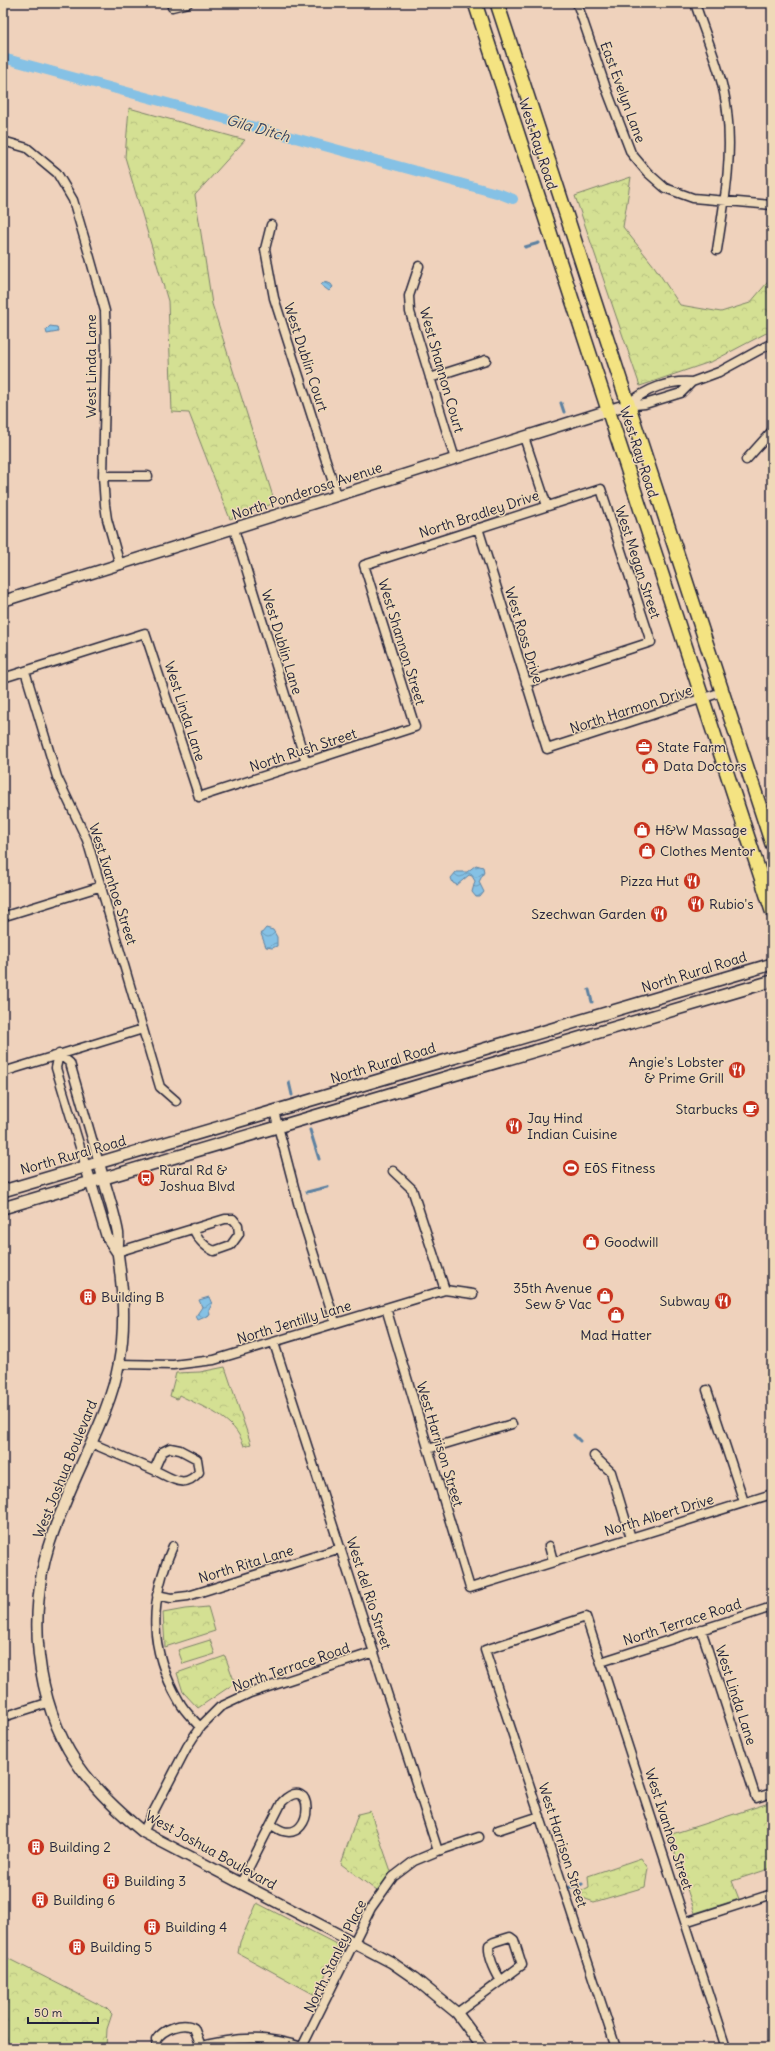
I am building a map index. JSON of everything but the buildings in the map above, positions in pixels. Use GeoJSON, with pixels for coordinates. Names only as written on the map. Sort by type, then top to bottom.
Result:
{"type":"FeatureCollection","features":[{"type":"Feature","properties":{"kind":"main road","name":"West Ray Road"},"geometry":{"type":"LineString","coordinates":[[475,3],[618,407],[722,692],[772,844]]}},
{"type":"Feature","properties":{"kind":"main road","name":"West Ray Road"},"geometry":{"type":"LineString","coordinates":[[497,3],[618,407],[703,700],[772,911]]}},
{"type":"Feature","properties":{"kind":"main road","name":"North Rural Road"},"geometry":{"type":"LineString","coordinates":[[3,1192],[772,964]]}},
{"type":"Feature","properties":{"kind":"main road"},"geometry":{"type":"LineString","coordinates":[[3,1208],[772,981]]}},
{"type":"Feature","properties":{"kind":"street"},"geometry":{"type":"LineString","coordinates":[[172,7],[188,3]]}},
{"type":"Feature","properties":{"kind":"street","name":"East Evelyn Lane"},"geometry":{"type":"LineString","coordinates":[[577,3],[606,88],[631,153],[647,172],[665,188],[693,198],[772,205]]}},
{"type":"Feature","properties":{"kind":"street"},"geometry":{"type":"LineString","coordinates":[[695,3],[720,76],[727,110],[730,146],[725,200],[717,250]]}},
{"type":"Feature","properties":{"kind":"street","name":"West Linda Lane"},"geometry":{"type":"LineString","coordinates":[[3,141],[27,148],[57,173],[73,200],[105,311],[103,476],[107,519],[120,565]]}},
{"type":"Feature","properties":{"kind":"street","name":"West Dublin Court"},"geometry":{"type":"LineString","coordinates":[[271,226],[265,249],[274,298],[336,495]]}},
{"type":"Feature","properties":{"kind":"street","name":"West Shannon Court"},"geometry":{"type":"LineString","coordinates":[[420,266],[409,296],[410,312],[455,459]]}},
{"type":"Feature","properties":{"kind":"street"},"geometry":{"type":"LineString","coordinates":[[618,407],[641,393],[677,381],[692,382],[719,372],[772,343]]}},
{"type":"Feature","properties":{"kind":"street"},"geometry":{"type":"LineString","coordinates":[[430,378],[486,360]]}},
{"type":"Feature","properties":{"kind":"street"},"geometry":{"type":"LineString","coordinates":[[618,407],[645,404],[681,393],[692,382]]}},
{"type":"Feature","properties":{"kind":"street","name":"North Ponderosa Avenue"},"geometry":{"type":"LineString","coordinates":[[3,601],[618,407]]}},
{"type":"Feature","properties":{"kind":"street"},"geometry":{"type":"LineString","coordinates":[[746,460],[772,431]]}},
{"type":"Feature","properties":{"kind":"street"},"geometry":{"type":"LineString","coordinates":[[524,437],[547,506]]}},
{"type":"Feature","properties":{"kind":"street"},"geometry":{"type":"LineString","coordinates":[[103,476],[148,476]]}},
{"type":"Feature","properties":{"kind":"street","name":"North Bradley Drive"},"geometry":{"type":"LineString","coordinates":[[364,565],[601,489]]}},
{"type":"Feature","properties":{"kind":"street","name":"West Megan Street"},"geometry":{"type":"LineString","coordinates":[[526,683],[651,642],[601,489]]}},
{"type":"Feature","properties":{"kind":"street","name":"West Dublin Lane"},"geometry":{"type":"LineString","coordinates":[[234,528],[306,763]]}},
{"type":"Feature","properties":{"kind":"street","name":"West Ross Drive"},"geometry":{"type":"LineString","coordinates":[[478,528],[547,749]]}},
{"type":"Feature","properties":{"kind":"street","name":"West Shannon Street"},"geometry":{"type":"LineString","coordinates":[[364,565],[416,727]]}},
{"type":"Feature","properties":{"kind":"street","name":"West Linda Lane"},"geometry":{"type":"LineString","coordinates":[[25,672],[146,633],[199,797]]}},
{"type":"Feature","properties":{"kind":"street"},"geometry":{"type":"LineString","coordinates":[[3,678],[25,672]]}},
{"type":"Feature","properties":{"kind":"street","name":"West Ivanhoe Street"},"geometry":{"type":"LineString","coordinates":[[25,672],[52,761],[83,829],[102,886],[160,1087],[176,1101]]}},
{"type":"Feature","properties":{"kind":"street","name":"North Harmon Drive"},"geometry":{"type":"LineString","coordinates":[[547,749],[703,700],[722,692]]}},
{"type":"Feature","properties":{"kind":"street","name":"North Rush Street"},"geometry":{"type":"LineString","coordinates":[[199,797],[416,727]]}},
{"type":"Feature","properties":{"kind":"street"},"geometry":{"type":"LineString","coordinates":[[4,916],[102,886]]}},
{"type":"Feature","properties":{"kind":"street"},"geometry":{"type":"LineString","coordinates":[[3,1072],[143,1029]]}},
{"type":"Feature","properties":{"kind":"street","name":"West Joshua Boulevard"},"geometry":{"type":"LineString","coordinates":[[117,1252],[107,1237],[56,1068],[59,1054],[70,1063],[119,1234],[117,1252],[123,1288],[124,1309],[119,1364],[112,1390],[91,1443],[62,1508],[42,1572],[37,1615],[39,1653],[47,1703],[58,1731],[73,1757],[92,1784],[124,1816],[143,1832],[193,1860],[242,1883],[355,1942],[403,1970],[457,2013],[483,2048]]}},
{"type":"Feature","properties":{"kind":"street"},"geometry":{"type":"LineString","coordinates":[[274,1111],[301,1214],[335,1322]]}},
{"type":"Feature","properties":{"kind":"street"},"geometry":{"type":"LineString","coordinates":[[393,1171],[412,1190],[445,1290]]}},
{"type":"Feature","properties":{"kind":"street"},"geometry":{"type":"LineString","coordinates":[[117,1252],[193,1228],[225,1219],[233,1220],[238,1225],[239,1234],[231,1245],[214,1251],[206,1247],[201,1242],[193,1228]]}},
{"type":"Feature","properties":{"kind":"street","name":"North Jentilly Lane"},"geometry":{"type":"LineString","coordinates":[[119,1364],[173,1365],[207,1361],[274,1343],[335,1322],[445,1290],[473,1294]]}},
{"type":"Feature","properties":{"kind":"street","name":"West Harrison Street"},"geometry":{"type":"LineString","coordinates":[[386,1308],[470,1588]]}},
{"type":"Feature","properties":{"kind":"street","name":"West del Rio Street"},"geometry":{"type":"LineString","coordinates":[[274,1343],[438,1851]]}},
{"type":"Feature","properties":{"kind":"street"},"geometry":{"type":"LineString","coordinates":[[707,1390],[744,1502]]}},
{"type":"Feature","properties":{"kind":"street"},"geometry":{"type":"LineString","coordinates":[[428,1449],[512,1424]]}},
{"type":"Feature","properties":{"kind":"street"},"geometry":{"type":"LineString","coordinates":[[91,1443],[154,1470],[182,1482],[192,1480],[199,1472],[197,1458],[180,1450],[170,1448],[162,1452],[154,1470]]}},
{"type":"Feature","properties":{"kind":"street"},"geometry":{"type":"LineString","coordinates":[[594,1456],[611,1472],[631,1538]]}},
{"type":"Feature","properties":{"kind":"street","name":"North Albert Drive"},"geometry":{"type":"LineString","coordinates":[[470,1588],[772,1494]]}},
{"type":"Feature","properties":{"kind":"street"},"geometry":{"type":"LineString","coordinates":[[173,1546],[162,1571],[157,1595],[155,1621],[156,1645],[160,1660],[179,1702],[200,1727]]}},
{"type":"Feature","properties":{"kind":"street"},"geometry":{"type":"LineString","coordinates":[[548,1546],[553,1561]]}},
{"type":"Feature","properties":{"kind":"street","name":"North Rita Lane"},"geometry":{"type":"LineString","coordinates":[[157,1595],[171,1598],[188,1596],[341,1548]]}},
{"type":"Feature","properties":{"kind":"street","name":"North Terrace Road"},"geometry":{"type":"LineString","coordinates":[[601,1662],[772,1606]]}},
{"type":"Feature","properties":{"kind":"street","name":"West Ivanhoe Street"},"geometry":{"type":"LineString","coordinates":[[484,1650],[586,1617],[726,2048]]}},
{"type":"Feature","properties":{"kind":"street","name":"West Linda Lane"},"geometry":{"type":"LineString","coordinates":[[700,1629],[756,1798],[772,1793]]}},
{"type":"Feature","properties":{"kind":"street","name":"West Harrison Street"},"geometry":{"type":"LineString","coordinates":[[484,1650],[616,2048]]}},
{"type":"Feature","properties":{"kind":"street","name":"North Terrace Road"},"geometry":{"type":"LineString","coordinates":[[143,1832],[187,1747],[200,1727],[220,1706],[250,1693],[374,1652]]}},
{"type":"Feature","properties":{"kind":"street"},"geometry":{"type":"LineString","coordinates":[[3,1717],[47,1703]]}},
{"type":"Feature","properties":{"kind":"street"},"geometry":{"type":"LineString","coordinates":[[242,1883],[272,1825],[282,1802],[287,1797],[296,1794],[302,1795],[308,1808],[301,1825],[290,1832],[283,1831],[272,1825]]}},
{"type":"Feature","properties":{"kind":"street"},"geometry":{"type":"LineString","coordinates":[[498,1830],[540,1816]]}},
{"type":"Feature","properties":{"kind":"street","name":"North Stanley Place"},"geometry":{"type":"LineString","coordinates":[[303,2048],[371,1908],[393,1877],[414,1861],[479,1837]]}},
{"type":"Feature","properties":{"kind":"street"},"geometry":{"type":"LineString","coordinates":[[685,1922],[772,1894]]}},
{"type":"Feature","properties":{"kind":"street"},"geometry":{"type":"LineString","coordinates":[[457,2013],[501,1981],[522,1965],[514,1940],[510,1938],[494,1942],[489,1945],[489,1952],[501,1981]]}},
{"type":"Feature","properties":{"kind":"street"},"geometry":{"type":"LineString","coordinates":[[158,2048],[156,2040],[162,2032],[185,2025],[194,2028],[198,2047],[214,2042],[239,2038],[269,2039],[303,2048]]}},
{"type":"Feature","properties":{"kind":"green space"},"geometry":{"type":"Polygon","coordinates":[[[129,108],[245,140],[195,195],[212,304],[275,503],[230,519],[189,413],[172,412],[168,301],[125,157],[129,108]]]}},
{"type":"Feature","properties":{"kind":"green space"},"geometry":{"type":"Polygon","coordinates":[[[631,177],[623,227],[654,266],[680,305],[721,312],[750,303],[772,277],[772,330],[713,361],[640,386],[575,196],[631,177]]]}},
{"type":"Feature","properties":{"kind":"green space"},"geometry":{"type":"Polygon","coordinates":[[[225,1367],[251,1444],[244,1446],[240,1436],[234,1428],[218,1414],[179,1395],[177,1399],[170,1396],[176,1373],[200,1372],[225,1367]]]}},
{"type":"Feature","properties":{"kind":"green space"},"geometry":{"type":"Polygon","coordinates":[[[208,1607],[215,1631],[165,1647],[163,1613],[208,1607]]]}},
{"type":"Feature","properties":{"kind":"green space"},"geometry":{"type":"Polygon","coordinates":[[[210,1640],[215,1654],[183,1664],[178,1650],[210,1640]]]}},
{"type":"Feature","properties":{"kind":"green space"},"geometry":{"type":"Polygon","coordinates":[[[225,1656],[235,1683],[198,1708],[183,1692],[177,1673],[225,1656]]]}},
{"type":"Feature","properties":{"kind":"green space"},"geometry":{"type":"Polygon","coordinates":[[[772,1802],[772,1868],[732,1881],[739,1899],[695,1913],[669,1835],[772,1802]]]}},
{"type":"Feature","properties":{"kind":"green space"},"geometry":{"type":"Polygon","coordinates":[[[370,1811],[393,1877],[381,1894],[341,1864],[358,1814],[370,1811]]]}},
{"type":"Feature","properties":{"kind":"green space"},"geometry":{"type":"Polygon","coordinates":[[[641,1858],[648,1868],[645,1887],[594,1902],[580,1897],[581,1891],[589,1887],[588,1876],[641,1858]]]}},
{"type":"Feature","properties":{"kind":"green space"},"geometry":{"type":"Polygon","coordinates":[[[257,1903],[338,1945],[317,1996],[238,1953],[240,1942],[257,1903]]]}},
{"type":"Feature","properties":{"kind":"green space"},"geometry":{"type":"Polygon","coordinates":[[[3,1956],[106,2008],[112,2014],[107,2029],[106,2048],[3,2048],[3,1956]]]}},
{"type":"Feature","properties":{"kind":"water"},"geometry":{"type":"Polygon","coordinates":[[[324,282],[331,284],[333,287],[329,291],[321,285],[324,282]]]}},
{"type":"Feature","properties":{"kind":"water"},"geometry":{"type":"Polygon","coordinates":[[[50,326],[57,327],[58,332],[47,334],[46,330],[50,326]]]}},
{"type":"Feature","properties":{"kind":"water"},"geometry":{"type":"Polygon","coordinates":[[[476,865],[483,867],[484,872],[479,882],[484,892],[480,897],[476,897],[472,892],[475,881],[472,876],[469,875],[457,885],[453,883],[451,878],[456,872],[467,872],[476,865]]]}},
{"type":"Feature","properties":{"kind":"water"},"geometry":{"type":"Polygon","coordinates":[[[266,928],[273,930],[277,937],[277,946],[272,948],[266,947],[261,934],[266,928]]]}},
{"type":"Feature","properties":{"kind":"water"},"geometry":{"type":"Polygon","coordinates":[[[209,1297],[212,1304],[209,1310],[210,1315],[198,1320],[196,1316],[202,1307],[199,1300],[209,1297]]]}},
{"type":"Feature","properties":{"kind":"waterway","name":"Gila Ditch"},"geometry":{"type":"LineString","coordinates":[[3,58],[500,194],[513,199]]}},
{"type":"Feature","properties":{"kind":"waterway"},"geometry":{"type":"LineString","coordinates":[[525,247],[539,243]]}},
{"type":"Feature","properties":{"kind":"waterway"},"geometry":{"type":"LineString","coordinates":[[561,403],[564,412]]}},
{"type":"Feature","properties":{"kind":"waterway"},"geometry":{"type":"LineString","coordinates":[[589,990],[592,1002]]}},
{"type":"Feature","properties":{"kind":"waterway"},"geometry":{"type":"LineString","coordinates":[[289,1082],[292,1095]]}},
{"type":"Feature","properties":{"kind":"waterway"},"geometry":{"type":"LineString","coordinates":[[310,1130],[319,1159]]}},
{"type":"Feature","properties":{"kind":"waterway"},"geometry":{"type":"LineString","coordinates":[[307,1192],[327,1187]]}},
{"type":"Feature","properties":{"kind":"waterway"},"geometry":{"type":"LineString","coordinates":[[574,1435],[580,1441]]}},
{"type":"Feature","properties":{"kind":"waterway"},"geometry":{"type":"LineString","coordinates":[[564,1889],[582,1884]]}},
{"type":"Feature","properties":{"kind":"place","name":"State Farm"},"geometry":{"type":"Point","coordinates":[644,747]}},
{"type":"Feature","properties":{"kind":"place","name":"Data Doctors"},"geometry":{"type":"Point","coordinates":[650,766]}},
{"type":"Feature","properties":{"kind":"place","name":"H&W Massage"},"geometry":{"type":"Point","coordinates":[642,830]}},
{"type":"Feature","properties":{"kind":"place","name":"Clothes Mentor"},"geometry":{"type":"Point","coordinates":[647,851]}},
{"type":"Feature","properties":{"kind":"place","name":"Pizza Hut"},"geometry":{"type":"Point","coordinates":[692,881]}},
{"type":"Feature","properties":{"kind":"place","name":"Rubio's"},"geometry":{"type":"Point","coordinates":[696,904]}},
{"type":"Feature","properties":{"kind":"place","name":"Szechwan Garden"},"geometry":{"type":"Point","coordinates":[659,914]}},
{"type":"Feature","properties":{"kind":"place","name":"Angie's Lobster & Prime Grill"},"geometry":{"type":"Point","coordinates":[737,1070]}},
{"type":"Feature","properties":{"kind":"place","name":"Starbucks"},"geometry":{"type":"Point","coordinates":[751,1109]}},
{"type":"Feature","properties":{"kind":"place","name":"Jay Hind Indian Cuisine"},"geometry":{"type":"Point","coordinates":[514,1126]}},
{"type":"Feature","properties":{"kind":"place","name":"EōS Fitness"},"geometry":{"type":"Point","coordinates":[571,1168]}},
{"type":"Feature","properties":{"kind":"place","name":"Rural Rd & Joshua Blvd"},"geometry":{"type":"Point","coordinates":[146,1178]}},
{"type":"Feature","properties":{"kind":"place","name":"Goodwill"},"geometry":{"type":"Point","coordinates":[591,1242]}},
{"type":"Feature","properties":{"kind":"place","name":"35th Avenue Sew & Vac"},"geometry":{"type":"Point","coordinates":[605,1296]}},
{"type":"Feature","properties":{"kind":"place","name":"Building B"},"geometry":{"type":"Point","coordinates":[88,1297]}},
{"type":"Feature","properties":{"kind":"place","name":"Subway"},"geometry":{"type":"Point","coordinates":[723,1301]}},
{"type":"Feature","properties":{"kind":"place","name":"Mad Hatter"},"geometry":{"type":"Point","coordinates":[616,1315]}},
{"type":"Feature","properties":{"kind":"place","name":"Building 2"},"geometry":{"type":"Point","coordinates":[36,1847]}},
{"type":"Feature","properties":{"kind":"place","name":"Building 3"},"geometry":{"type":"Point","coordinates":[111,1881]}},
{"type":"Feature","properties":{"kind":"place","name":"Building 6"},"geometry":{"type":"Point","coordinates":[40,1900]}},
{"type":"Feature","properties":{"kind":"place","name":"Building 4"},"geometry":{"type":"Point","coordinates":[152,1927]}},
{"type":"Feature","properties":{"kind":"place","name":"Building 5"},"geometry":{"type":"Point","coordinates":[77,1947]}}]}
